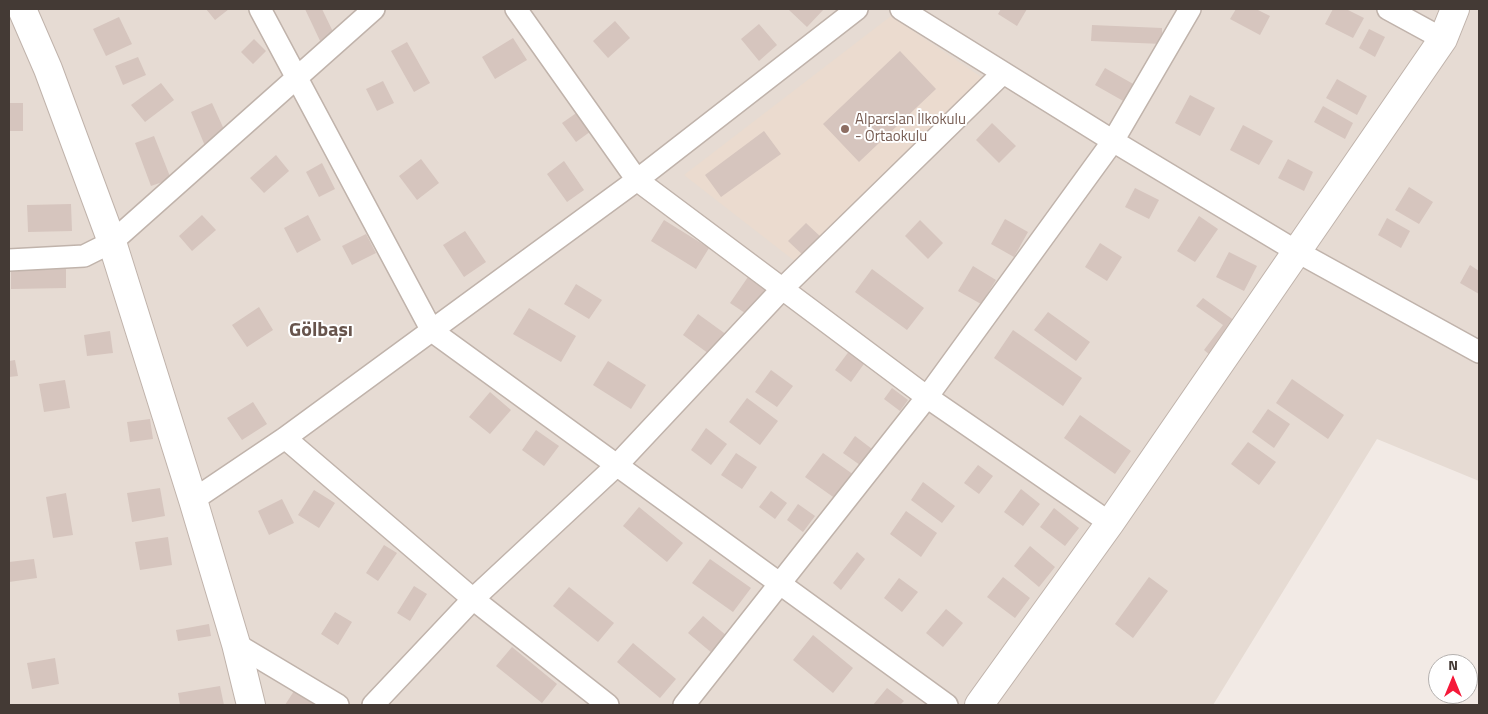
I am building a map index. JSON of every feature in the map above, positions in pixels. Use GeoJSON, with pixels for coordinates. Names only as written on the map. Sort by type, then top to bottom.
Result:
{"type":"FeatureCollection","features":[{"type":"Feature","properties":{"kind":"street"},"geometry":{"type":"LineString","coordinates":[[22,9],[48,68],[112,242],[193,500],[236,644],[251,705]]}},
{"type":"Feature","properties":{"kind":"street"},"geometry":{"type":"LineString","coordinates":[[260,9],[432,331],[947,705]]}},
{"type":"Feature","properties":{"kind":"street"},"geometry":{"type":"LineString","coordinates":[[9,260],[84,256],[112,242],[374,9]]}},
{"type":"Feature","properties":{"kind":"street"},"geometry":{"type":"LineString","coordinates":[[516,9],[637,180],[927,397],[1110,523]]}},
{"type":"Feature","properties":{"kind":"street"},"geometry":{"type":"LineString","coordinates":[[193,500],[285,438],[637,180],[857,9]]}},
{"type":"Feature","properties":{"kind":"street"},"geometry":{"type":"LineString","coordinates":[[901,9],[1296,251],[1476,343]]}},
{"type":"Feature","properties":{"kind":"street"},"geometry":{"type":"LineString","coordinates":[[684,705],[927,397],[1114,141],[1190,9]]}},
{"type":"Feature","properties":{"kind":"street"},"geometry":{"type":"LineString","coordinates":[[1388,9],[1443,39]]}},
{"type":"Feature","properties":{"kind":"street"},"geometry":{"type":"LineString","coordinates":[[979,705],[1110,523],[1443,39],[1455,9]]}},
{"type":"Feature","properties":{"kind":"street"},"geometry":{"type":"LineString","coordinates":[[373,705],[473,600],[617,465],[783,288],[1003,73]]}},
{"type":"Feature","properties":{"kind":"street"},"geometry":{"type":"LineString","coordinates":[[285,438],[473,600],[608,705]]}},
{"type":"Feature","properties":{"kind":"street"},"geometry":{"type":"LineString","coordinates":[[236,644],[338,705]]}},
{"type":"Feature","properties":{"kind":"shaded area"},"geometry":{"type":"Polygon","coordinates":[[[9,9],[1479,9],[1479,481],[1377,439],[1213,705],[9,705],[9,9]]]}},
{"type":"Feature","properties":{"kind":"shaded area","name":"Alparslan İlkokulu - Ortaokulu"},"geometry":{"type":"Polygon","coordinates":[[[891,16],[990,83],[810,273],[684,175],[891,16]]]}},
{"type":"Feature","properties":{"kind":"building"},"geometry":{"type":"Polygon","coordinates":[[[206,9],[229,9],[215,20],[206,9]]]}},
{"type":"Feature","properties":{"kind":"building"},"geometry":{"type":"Polygon","coordinates":[[[305,9],[322,9],[336,38],[322,45],[305,9]]]}},
{"type":"Feature","properties":{"kind":"building"},"geometry":{"type":"Polygon","coordinates":[[[790,9],[824,9],[807,27],[790,9]]]}},
{"type":"Feature","properties":{"kind":"building"},"geometry":{"type":"Polygon","coordinates":[[[1001,9],[1027,9],[1017,26],[998,14],[1001,9]]]}},
{"type":"Feature","properties":{"kind":"building"},"geometry":{"type":"Polygon","coordinates":[[[1236,9],[1256,9],[1270,16],[1260,35],[1230,19],[1236,9]]]}},
{"type":"Feature","properties":{"kind":"building"},"geometry":{"type":"Polygon","coordinates":[[[1333,9],[1346,9],[1364,18],[1353,38],[1325,24],[1333,9]]]}},
{"type":"Feature","properties":{"kind":"building"},"geometry":{"type":"Polygon","coordinates":[[[119,17],[132,44],[106,56],[93,29],[119,17]]]}},
{"type":"Feature","properties":{"kind":"building"},"geometry":{"type":"Polygon","coordinates":[[[615,21],[630,38],[608,58],[593,41],[615,21]]]}},
{"type":"Feature","properties":{"kind":"building"},"geometry":{"type":"Polygon","coordinates":[[[759,24],[777,45],[759,61],[741,39],[759,24]]]}},
{"type":"Feature","properties":{"kind":"building"},"geometry":{"type":"Polygon","coordinates":[[[1092,25],[1162,28],[1162,44],[1091,41],[1092,25]]]}},
{"type":"Feature","properties":{"kind":"building"},"geometry":{"type":"Polygon","coordinates":[[[1369,29],[1385,37],[1375,57],[1359,48],[1369,29]]]}},
{"type":"Feature","properties":{"kind":"building"},"geometry":{"type":"Polygon","coordinates":[[[513,38],[527,60],[495,79],[482,57],[513,38]]]}},
{"type":"Feature","properties":{"kind":"building"},"geometry":{"type":"Polygon","coordinates":[[[254,39],[266,51],[253,64],[241,52],[254,39]]]}},
{"type":"Feature","properties":{"kind":"building"},"geometry":{"type":"Polygon","coordinates":[[[407,42],[430,83],[414,92],[391,51],[407,42]]]}},
{"type":"Feature","properties":{"kind":"building"},"geometry":{"type":"Polygon","coordinates":[[[900,51],[936,89],[859,162],[823,124],[900,51]]]}},
{"type":"Feature","properties":{"kind":"building"},"geometry":{"type":"Polygon","coordinates":[[[138,57],[146,75],[123,85],[115,66],[138,57]]]}},
{"type":"Feature","properties":{"kind":"building"},"geometry":{"type":"Polygon","coordinates":[[[1105,68],[1135,85],[1125,102],[1095,85],[1105,68]]]}},
{"type":"Feature","properties":{"kind":"building"},"geometry":{"type":"Polygon","coordinates":[[[1337,79],[1367,96],[1357,115],[1326,98],[1337,79]]]}},
{"type":"Feature","properties":{"kind":"building"},"geometry":{"type":"Polygon","coordinates":[[[383,81],[394,103],[377,111],[366,89],[383,81]]]}},
{"type":"Feature","properties":{"kind":"building"},"geometry":{"type":"Polygon","coordinates":[[[161,83],[174,100],[145,122],[131,105],[161,83]]]}},
{"type":"Feature","properties":{"kind":"building"},"geometry":{"type":"Polygon","coordinates":[[[1190,95],[1215,108],[1200,136],[1175,123],[1190,95]]]}},
{"type":"Feature","properties":{"kind":"building"},"geometry":{"type":"Polygon","coordinates":[[[9,103],[23,103],[23,131],[9,131],[9,103]]]}},
{"type":"Feature","properties":{"kind":"building"},"geometry":{"type":"Polygon","coordinates":[[[212,103],[227,136],[205,146],[191,112],[212,103]]]}},
{"type":"Feature","properties":{"kind":"building"},"geometry":{"type":"Polygon","coordinates":[[[1323,106],[1353,123],[1345,139],[1314,122],[1323,106]]]}},
{"type":"Feature","properties":{"kind":"building"},"geometry":{"type":"Polygon","coordinates":[[[585,107],[598,126],[576,142],[562,123],[585,107]]]}},
{"type":"Feature","properties":{"kind":"building"},"geometry":{"type":"Polygon","coordinates":[[[992,123],[1016,146],[999,163],[976,140],[992,123]]]}},
{"type":"Feature","properties":{"kind":"building"},"geometry":{"type":"Polygon","coordinates":[[[1243,125],[1273,141],[1259,165],[1230,150],[1243,125]]]}},
{"type":"Feature","properties":{"kind":"building"},"geometry":{"type":"Polygon","coordinates":[[[764,131],[781,154],[721,197],[705,175],[764,131]]]}},
{"type":"Feature","properties":{"kind":"building"},"geometry":{"type":"Polygon","coordinates":[[[154,136],[171,179],[151,186],[135,143],[154,136]]]}},
{"type":"Feature","properties":{"kind":"building"},"geometry":{"type":"Polygon","coordinates":[[[276,155],[289,171],[264,193],[250,178],[276,155]]]}},
{"type":"Feature","properties":{"kind":"building"},"geometry":{"type":"Polygon","coordinates":[[[421,159],[439,183],[417,200],[399,176],[421,159]]]}},
{"type":"Feature","properties":{"kind":"building"},"geometry":{"type":"Polygon","coordinates":[[[1288,159],[1313,172],[1304,191],[1278,178],[1288,159]]]}},
{"type":"Feature","properties":{"kind":"building"},"geometry":{"type":"Polygon","coordinates":[[[564,161],[584,190],[567,202],[547,174],[564,161]]]}},
{"type":"Feature","properties":{"kind":"building"},"geometry":{"type":"Polygon","coordinates":[[[322,163],[335,189],[319,197],[306,172],[322,163]]]}},
{"type":"Feature","properties":{"kind":"building"},"geometry":{"type":"Polygon","coordinates":[[[1409,187],[1433,202],[1419,224],[1395,210],[1409,187]]]}},
{"type":"Feature","properties":{"kind":"building"},"geometry":{"type":"Polygon","coordinates":[[[1135,188],[1159,200],[1149,219],[1125,207],[1135,188]]]}},
{"type":"Feature","properties":{"kind":"building"},"geometry":{"type":"Polygon","coordinates":[[[71,204],[72,231],[28,232],[27,205],[71,204]]]}},
{"type":"Feature","properties":{"kind":"building"},"geometry":{"type":"Polygon","coordinates":[[[202,215],[216,230],[192,251],[179,236],[202,215]]]}},
{"type":"Feature","properties":{"kind":"building"},"geometry":{"type":"Polygon","coordinates":[[[308,215],[321,240],[297,253],[284,228],[308,215]]]}},
{"type":"Feature","properties":{"kind":"building"},"geometry":{"type":"Polygon","coordinates":[[[1199,216],[1218,229],[1195,262],[1177,251],[1199,216]]]}},
{"type":"Feature","properties":{"kind":"building"},"geometry":{"type":"Polygon","coordinates":[[[1387,218],[1410,231],[1401,248],[1378,235],[1387,218]]]}},
{"type":"Feature","properties":{"kind":"building"},"geometry":{"type":"Polygon","coordinates":[[[1005,219],[1028,232],[1014,257],[991,244],[1005,219]]]}},
{"type":"Feature","properties":{"kind":"building"},"geometry":{"type":"Polygon","coordinates":[[[664,220],[709,248],[696,269],[651,241],[664,220]]]}},
{"type":"Feature","properties":{"kind":"building"},"geometry":{"type":"Polygon","coordinates":[[[920,220],[943,243],[928,259],[905,236],[920,220]]]}},
{"type":"Feature","properties":{"kind":"building"},"geometry":{"type":"Polygon","coordinates":[[[806,223],[823,239],[805,257],[788,241],[806,223]]]}},
{"type":"Feature","properties":{"kind":"building"},"geometry":{"type":"Polygon","coordinates":[[[465,231],[486,262],[464,277],[443,245],[465,231]]]}},
{"type":"Feature","properties":{"kind":"building"},"geometry":{"type":"Polygon","coordinates":[[[366,234],[376,253],[352,265],[342,246],[366,234]]]}},
{"type":"Feature","properties":{"kind":"building"},"geometry":{"type":"Polygon","coordinates":[[[1100,243],[1122,257],[1107,281],[1085,267],[1100,243]]]}},
{"type":"Feature","properties":{"kind":"building"},"geometry":{"type":"Polygon","coordinates":[[[1229,252],[1257,266],[1244,291],[1216,277],[1229,252]]]}},
{"type":"Feature","properties":{"kind":"building"},"geometry":{"type":"Polygon","coordinates":[[[1470,265],[1479,271],[1479,294],[1460,283],[1470,265]]]}},
{"type":"Feature","properties":{"kind":"building"},"geometry":{"type":"Polygon","coordinates":[[[973,266],[996,280],[981,304],[958,291],[973,266]]]}},
{"type":"Feature","properties":{"kind":"building"},"geometry":{"type":"Polygon","coordinates":[[[66,269],[66,288],[11,289],[11,270],[66,269]]]}},
{"type":"Feature","properties":{"kind":"building"},"geometry":{"type":"Polygon","coordinates":[[[872,269],[924,308],[907,330],[855,292],[872,269]]]}},
{"type":"Feature","properties":{"kind":"building"},"geometry":{"type":"Polygon","coordinates":[[[748,277],[769,291],[751,317],[730,303],[748,277]]]}},
{"type":"Feature","properties":{"kind":"building"},"geometry":{"type":"Polygon","coordinates":[[[576,284],[602,300],[589,319],[564,304],[576,284]]]}},
{"type":"Feature","properties":{"kind":"building"},"geometry":{"type":"Polygon","coordinates":[[[1203,298],[1235,321],[1210,355],[1204,350],[1223,325],[1196,306],[1203,298]]]}},
{"type":"Feature","properties":{"kind":"building"},"geometry":{"type":"Polygon","coordinates":[[[259,307],[273,330],[247,347],[232,325],[259,307]]]}},
{"type":"Feature","properties":{"kind":"building"},"geometry":{"type":"Polygon","coordinates":[[[529,308],[576,336],[561,362],[513,334],[529,308]]]}},
{"type":"Feature","properties":{"kind":"building"},"geometry":{"type":"Polygon","coordinates":[[[1048,312],[1090,342],[1076,361],[1034,330],[1048,312]]]}},
{"type":"Feature","properties":{"kind":"building"},"geometry":{"type":"Polygon","coordinates":[[[698,314],[727,335],[712,356],[683,335],[698,314]]]}},
{"type":"Feature","properties":{"kind":"building"},"geometry":{"type":"Polygon","coordinates":[[[1013,330],[1082,378],[1063,406],[994,358],[1013,330]]]}},
{"type":"Feature","properties":{"kind":"building"},"geometry":{"type":"Polygon","coordinates":[[[110,331],[113,353],[87,356],[84,335],[110,331]]]}},
{"type":"Feature","properties":{"kind":"building"},"geometry":{"type":"Polygon","coordinates":[[[850,350],[866,361],[851,382],[835,370],[850,350]]]}},
{"type":"Feature","properties":{"kind":"building"},"geometry":{"type":"Polygon","coordinates":[[[15,360],[18,376],[9,377],[9,361],[15,360]]]}},
{"type":"Feature","properties":{"kind":"building"},"geometry":{"type":"Polygon","coordinates":[[[608,361],[646,385],[631,409],[593,385],[608,361]]]}},
{"type":"Feature","properties":{"kind":"building"},"geometry":{"type":"Polygon","coordinates":[[[771,370],[793,386],[777,407],[755,392],[771,370]]]}},
{"type":"Feature","properties":{"kind":"building"},"geometry":{"type":"Polygon","coordinates":[[[1292,379],[1344,415],[1328,439],[1276,403],[1292,379]]]}},
{"type":"Feature","properties":{"kind":"building"},"geometry":{"type":"Polygon","coordinates":[[[65,380],[70,408],[44,412],[39,384],[65,380]]]}},
{"type":"Feature","properties":{"kind":"building"},"geometry":{"type":"Polygon","coordinates":[[[892,388],[908,400],[900,411],[884,399],[892,388]]]}},
{"type":"Feature","properties":{"kind":"building"},"geometry":{"type":"Polygon","coordinates":[[[490,392],[511,410],[490,434],[469,417],[490,392]]]}},
{"type":"Feature","properties":{"kind":"building"},"geometry":{"type":"Polygon","coordinates":[[[747,398],[778,421],[760,445],[729,422],[747,398]]]}},
{"type":"Feature","properties":{"kind":"building"},"geometry":{"type":"Polygon","coordinates":[[[253,402],[267,424],[242,440],[227,418],[253,402]]]}},
{"type":"Feature","properties":{"kind":"building"},"geometry":{"type":"Polygon","coordinates":[[[1268,409],[1290,424],[1274,448],[1252,432],[1268,409]]]}},
{"type":"Feature","properties":{"kind":"building"},"geometry":{"type":"Polygon","coordinates":[[[1080,415],[1131,451],[1115,474],[1064,438],[1080,415]]]}},
{"type":"Feature","properties":{"kind":"building"},"geometry":{"type":"Polygon","coordinates":[[[150,419],[153,439],[130,442],[127,422],[150,419]]]}},
{"type":"Feature","properties":{"kind":"building"},"geometry":{"type":"Polygon","coordinates":[[[706,428],[727,444],[711,465],[691,450],[706,428]]]}},
{"type":"Feature","properties":{"kind":"building"},"geometry":{"type":"Polygon","coordinates":[[[536,430],[559,446],[544,466],[522,450],[536,430]]]}},
{"type":"Feature","properties":{"kind":"building"},"geometry":{"type":"Polygon","coordinates":[[[855,436],[872,449],[860,465],[843,453],[855,436]]]}},
{"type":"Feature","properties":{"kind":"building"},"geometry":{"type":"Polygon","coordinates":[[[1248,442],[1276,462],[1259,485],[1231,464],[1248,442]]]}},
{"type":"Feature","properties":{"kind":"building"},"geometry":{"type":"Polygon","coordinates":[[[736,453],[757,467],[742,489],[721,475],[736,453]]]}},
{"type":"Feature","properties":{"kind":"building"},"geometry":{"type":"Polygon","coordinates":[[[823,453],[854,475],[836,499],[805,477],[823,453]]]}},
{"type":"Feature","properties":{"kind":"building"},"geometry":{"type":"Polygon","coordinates":[[[978,465],[993,476],[979,494],[964,483],[978,465]]]}},
{"type":"Feature","properties":{"kind":"building"},"geometry":{"type":"Polygon","coordinates":[[[923,482],[955,506],[942,523],[911,500],[923,482]]]}},
{"type":"Feature","properties":{"kind":"building"},"geometry":{"type":"Polygon","coordinates":[[[160,488],[165,516],[132,522],[127,493],[160,488]]]}},
{"type":"Feature","properties":{"kind":"building"},"geometry":{"type":"Polygon","coordinates":[[[1021,489],[1040,504],[1023,526],[1004,512],[1021,489]]]}},
{"type":"Feature","properties":{"kind":"building"},"geometry":{"type":"Polygon","coordinates":[[[314,490],[335,503],[319,528],[298,515],[314,490]]]}},
{"type":"Feature","properties":{"kind":"building"},"geometry":{"type":"Polygon","coordinates":[[[771,491],[787,503],[775,519],[759,507],[771,491]]]}},
{"type":"Feature","properties":{"kind":"building"},"geometry":{"type":"Polygon","coordinates":[[[66,493],[73,535],[53,538],[46,497],[66,493]]]}},
{"type":"Feature","properties":{"kind":"building"},"geometry":{"type":"Polygon","coordinates":[[[282,499],[294,523],[269,535],[258,511],[282,499]]]}},
{"type":"Feature","properties":{"kind":"building"},"geometry":{"type":"Polygon","coordinates":[[[798,504],[815,516],[803,532],[787,520],[798,504]]]}},
{"type":"Feature","properties":{"kind":"building"},"geometry":{"type":"Polygon","coordinates":[[[639,507],[683,543],[667,562],[623,526],[639,507]]]}},
{"type":"Feature","properties":{"kind":"building"},"geometry":{"type":"Polygon","coordinates":[[[1054,508],[1079,528],[1065,546],[1040,527],[1054,508]]]}},
{"type":"Feature","properties":{"kind":"building"},"geometry":{"type":"Polygon","coordinates":[[[906,511],[937,533],[921,557],[890,534],[906,511]]]}},
{"type":"Feature","properties":{"kind":"building"},"geometry":{"type":"Polygon","coordinates":[[[168,537],[172,565],[140,570],[135,542],[168,537]]]}},
{"type":"Feature","properties":{"kind":"building"},"geometry":{"type":"Polygon","coordinates":[[[384,545],[397,553],[378,581],[366,573],[384,545]]]}},
{"type":"Feature","properties":{"kind":"building"},"geometry":{"type":"Polygon","coordinates":[[[1030,546],[1055,567],[1039,587],[1014,566],[1030,546]]]}},
{"type":"Feature","properties":{"kind":"building"},"geometry":{"type":"Polygon","coordinates":[[[857,552],[865,559],[841,590],[833,583],[857,552]]]}},
{"type":"Feature","properties":{"kind":"building"},"geometry":{"type":"Polygon","coordinates":[[[34,559],[37,578],[9,582],[9,562],[34,559]]]}},
{"type":"Feature","properties":{"kind":"building"},"geometry":{"type":"Polygon","coordinates":[[[710,559],[751,588],[733,612],[692,583],[710,559]]]}},
{"type":"Feature","properties":{"kind":"building"},"geometry":{"type":"Polygon","coordinates":[[[1003,577],[1030,598],[1015,618],[987,597],[1003,577]]]}},
{"type":"Feature","properties":{"kind":"building"},"geometry":{"type":"Polygon","coordinates":[[[1149,577],[1168,591],[1133,638],[1115,624],[1149,577]]]}},
{"type":"Feature","properties":{"kind":"building"},"geometry":{"type":"Polygon","coordinates":[[[899,578],[918,592],[902,612],[884,598],[899,578]]]}},
{"type":"Feature","properties":{"kind":"building"},"geometry":{"type":"Polygon","coordinates":[[[414,586],[427,594],[410,621],[397,613],[414,586]]]}},
{"type":"Feature","properties":{"kind":"building"},"geometry":{"type":"Polygon","coordinates":[[[569,587],[614,623],[598,642],[553,606],[569,587]]]}},
{"type":"Feature","properties":{"kind":"building"},"geometry":{"type":"Polygon","coordinates":[[[946,609],[963,623],[943,647],[926,633],[946,609]]]}},
{"type":"Feature","properties":{"kind":"building"},"geometry":{"type":"Polygon","coordinates":[[[335,612],[352,622],[338,645],[321,634],[335,612]]]}},
{"type":"Feature","properties":{"kind":"building"},"geometry":{"type":"Polygon","coordinates":[[[703,616],[727,636],[712,653],[688,633],[703,616]]]}},
{"type":"Feature","properties":{"kind":"building"},"geometry":{"type":"Polygon","coordinates":[[[209,624],[211,636],[178,641],[176,630],[209,624]]]}},
{"type":"Feature","properties":{"kind":"building"},"geometry":{"type":"Polygon","coordinates":[[[813,635],[853,668],[833,693],[793,660],[813,635]]]}},
{"type":"Feature","properties":{"kind":"building"},"geometry":{"type":"Polygon","coordinates":[[[633,643],[676,679],[660,698],[617,662],[633,643]]]}},
{"type":"Feature","properties":{"kind":"building"},"geometry":{"type":"Polygon","coordinates":[[[512,647],[557,684],[542,703],[496,666],[512,647]]]}},
{"type":"Feature","properties":{"kind":"building"},"geometry":{"type":"Polygon","coordinates":[[[55,658],[59,684],[32,689],[27,663],[55,658]]]}},
{"type":"Feature","properties":{"kind":"building"},"geometry":{"type":"Polygon","coordinates":[[[220,686],[224,705],[180,705],[178,693],[220,686]]]}},
{"type":"Feature","properties":{"kind":"building"},"geometry":{"type":"Polygon","coordinates":[[[887,688],[904,701],[900,705],[873,705],[887,688]]]}},
{"type":"Feature","properties":{"kind":"building"},"geometry":{"type":"Polygon","coordinates":[[[294,691],[316,705],[285,705],[294,691]]]}},
{"type":"Feature","properties":{"kind":"place","name":"Alparslan İlkokulu - Ortaokulu"},"geometry":{"type":"Point","coordinates":[845,129]}},
{"type":"Feature","properties":{"kind":"district","name":"Gölbaşı"},"geometry":{"type":"Point","coordinates":[321,331]}}]}
